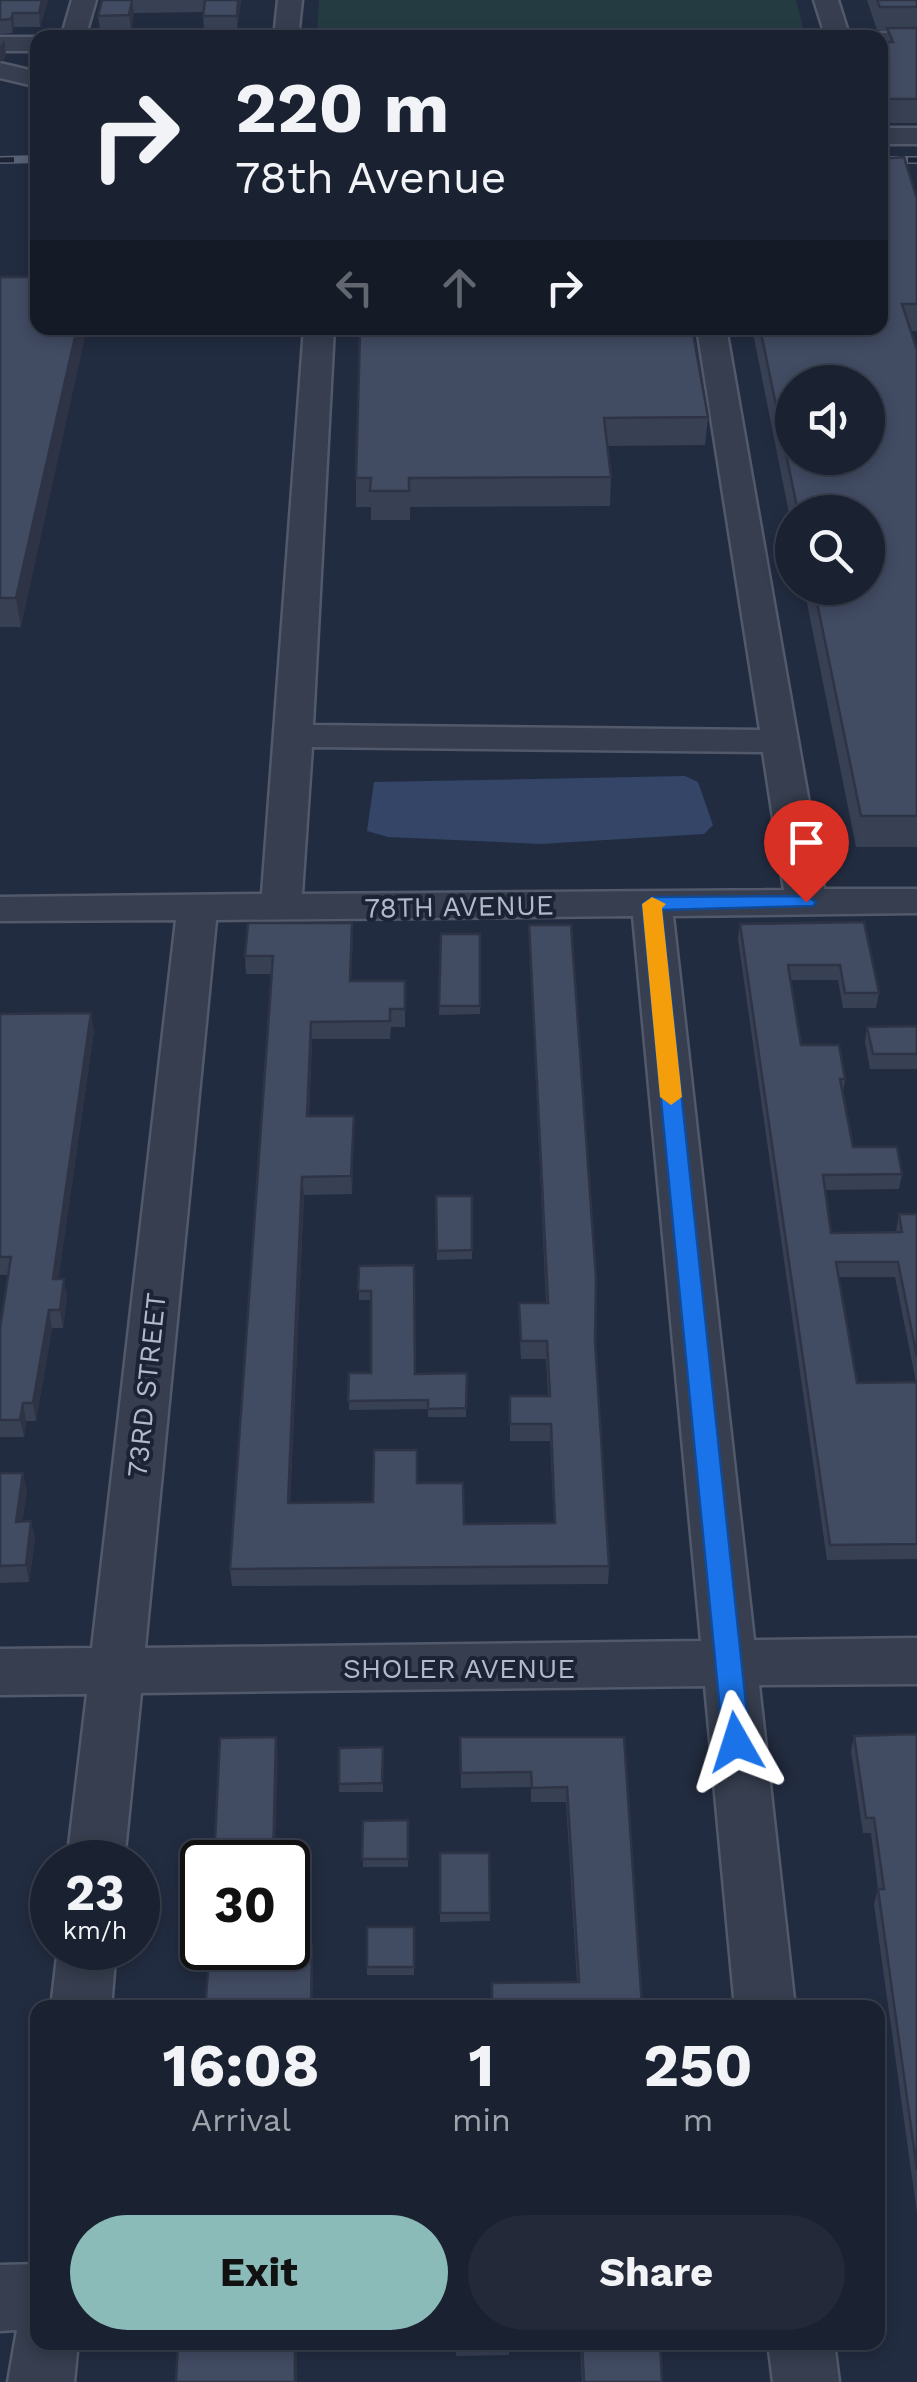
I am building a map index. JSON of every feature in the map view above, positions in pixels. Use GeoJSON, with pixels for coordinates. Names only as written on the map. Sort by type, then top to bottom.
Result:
{"type":"FeatureCollection","features":[{"type":"Feature","properties":{"kind":"street"},"geometry":{"type":"LineString","coordinates":[[75,30],[84,0]]}},
{"type":"Feature","properties":{"kind":"street"},"geometry":{"type":"LineString","coordinates":[[287,30],[290,0]]}},
{"type":"Feature","properties":{"kind":"street"},"geometry":{"type":"LineString","coordinates":[[826,0],[835,30]]}},
{"type":"Feature","properties":{"kind":"street"},"geometry":{"type":"LineString","coordinates":[[888,40],[917,40]]}},
{"type":"Feature","properties":{"kind":"street"},"geometry":{"type":"LineString","coordinates":[[0,44],[30,44]]}},
{"type":"Feature","properties":{"kind":"street"},"geometry":{"type":"LineString","coordinates":[[0,70],[30,78]]}},
{"type":"Feature","properties":{"kind":"street"},"geometry":{"type":"LineString","coordinates":[[888,136],[917,136]]}},
{"type":"Feature","properties":{"kind":"street"},"geometry":{"type":"LineString","coordinates":[[280,907],[319,335]]}},
{"type":"Feature","properties":{"kind":"street"},"geometry":{"type":"LineString","coordinates":[[713,335],[806,902]]}},
{"type":"Feature","properties":{"kind":"street"},"geometry":{"type":"LineString","coordinates":[[294,736],[777,740]]}},
{"type":"Feature","properties":{"kind":"street","name":"78TH AVENUE"},"geometry":{"type":"LineString","coordinates":[[0,909],[917,901]]}},
{"type":"Feature","properties":{"kind":"street"},"geometry":{"type":"LineString","coordinates":[[652,904],[764,2000]]}},
{"type":"Feature","properties":{"kind":"street","name":"73RD STREET"},"geometry":{"type":"LineString","coordinates":[[98,1840],[196,908]]}},
{"type":"Feature","properties":{"kind":"street","name":"SHOLER AVENUE"},"geometry":{"type":"LineString","coordinates":[[0,1672],[917,1661]]}},
{"type":"Feature","properties":{"kind":"street"},"geometry":{"type":"LineString","coordinates":[[82,2000],[85,1970]]}},
{"type":"Feature","properties":{"kind":"street"},"geometry":{"type":"LineString","coordinates":[[0,2298],[30,2298]]}},
{"type":"Feature","properties":{"kind":"street"},"geometry":{"type":"LineString","coordinates":[[41,2382],[45,2350]]}},
{"type":"Feature","properties":{"kind":"street"},"geometry":{"type":"LineString","coordinates":[[802,2350],[806,2382]]}},
{"type":"Feature","properties":{"kind":"green space"},"geometry":{"type":"Polygon","coordinates":[[[319,0],[796,0],[803,28],[798,30],[317,30],[319,0]]]}},
{"type":"Feature","properties":{"kind":"water"},"geometry":{"type":"Polygon","coordinates":[[[685,776],[698,782],[713,825],[704,834],[540,844],[388,837],[367,831],[374,782],[685,776]]]}},
{"type":"Feature","properties":{"kind":"building"},"geometry":{"type":"Polygon","coordinates":[[[0,0],[42,0],[39,13],[13,13],[11,19],[0,20],[0,0]]]}},
{"type":"Feature","properties":{"kind":"building"},"geometry":{"type":"Polygon","coordinates":[[[102,0],[132,0],[129,15],[98,16],[102,0]]]}},
{"type":"Feature","properties":{"kind":"building"},"geometry":{"type":"Polygon","coordinates":[[[205,0],[238,0],[237,16],[203,16],[205,0]]]}},
{"type":"Feature","properties":{"kind":"building"},"geometry":{"type":"Polygon","coordinates":[[[877,0],[917,0],[917,7],[880,7],[877,0]]]}},
{"type":"Feature","properties":{"kind":"building"},"geometry":{"type":"Polygon","coordinates":[[[917,28],[917,99],[888,99],[888,42],[893,42],[888,30],[917,28]]]}},
{"type":"Feature","properties":{"kind":"building"},"geometry":{"type":"Polygon","coordinates":[[[904,157],[917,199],[917,304],[902,304],[917,350],[917,816],[861,816],[818,605],[885,605],[885,495],[794,495],[790,475],[885,475],[885,365],[775,365],[775,401],[761,335],[888,335],[888,158],[904,157]]]}},
{"type":"Feature","properties":{"kind":"building"},"geometry":{"type":"Polygon","coordinates":[[[0,277],[30,277],[30,335],[75,335],[16,598],[0,598],[0,277]]]}},
{"type":"Feature","properties":{"kind":"building"},"geometry":{"type":"Polygon","coordinates":[[[360,335],[693,335],[708,417],[604,418],[611,477],[409,478],[409,491],[370,491],[371,478],[356,478],[360,335]]]}},
{"type":"Feature","properties":{"kind":"building"},"geometry":{"type":"Polygon","coordinates":[[[864,922],[879,993],[845,993],[840,965],[788,965],[801,1045],[839,1045],[845,1079],[840,1079],[853,1147],[897,1147],[902,1174],[823,1175],[831,1233],[902,1232],[899,1214],[917,1214],[917,1357],[898,1262],[836,1262],[857,1383],[917,1382],[917,1544],[830,1545],[740,924],[864,922]]]}},
{"type":"Feature","properties":{"kind":"building"},"geometry":{"type":"Polygon","coordinates":[[[248,923],[352,923],[350,981],[405,981],[405,1009],[390,1009],[390,1021],[311,1022],[307,1116],[354,1116],[351,1176],[302,1177],[288,1503],[373,1502],[374,1450],[417,1450],[417,1483],[463,1483],[464,1524],[555,1523],[551,1424],[510,1424],[510,1396],[550,1396],[547,1341],[521,1341],[519,1303],[548,1303],[529,925],[571,925],[596,1278],[595,1341],[609,1566],[230,1569],[273,956],[245,956],[248,923]]]}},
{"type":"Feature","properties":{"kind":"building"},"geometry":{"type":"Polygon","coordinates":[[[441,934],[480,934],[480,1006],[439,1006],[441,934]]]}},
{"type":"Feature","properties":{"kind":"building"},"geometry":{"type":"Polygon","coordinates":[[[91,1013],[53,1279],[64,1279],[60,1310],[49,1310],[33,1403],[23,1403],[20,1420],[0,1420],[0,1328],[11,1257],[0,1257],[0,1014],[91,1013]]]}},
{"type":"Feature","properties":{"kind":"building"},"geometry":{"type":"Polygon","coordinates":[[[917,1026],[917,1054],[873,1054],[867,1027],[917,1026]]]}},
{"type":"Feature","properties":{"kind":"building"},"geometry":{"type":"Polygon","coordinates":[[[436,1196],[472,1196],[472,1250],[437,1251],[436,1196]]]}},
{"type":"Feature","properties":{"kind":"building"},"geometry":{"type":"Polygon","coordinates":[[[414,1265],[415,1374],[467,1373],[466,1408],[428,1409],[428,1400],[348,1401],[349,1373],[371,1373],[371,1291],[358,1291],[359,1266],[414,1265]]]}},
{"type":"Feature","properties":{"kind":"building"},"geometry":{"type":"Polygon","coordinates":[[[0,1473],[23,1473],[16,1522],[31,1521],[26,1565],[0,1566],[0,1473]]]}},
{"type":"Feature","properties":{"kind":"building"},"geometry":{"type":"Polygon","coordinates":[[[917,1734],[917,2170],[878,1889],[884,1889],[874,1818],[866,1818],[854,1736],[917,1734]]]}},
{"type":"Feature","properties":{"kind":"building"},"geometry":{"type":"Polygon","coordinates":[[[276,1737],[274,1840],[215,1840],[220,1738],[276,1737]]]}},
{"type":"Feature","properties":{"kind":"building"},"geometry":{"type":"Polygon","coordinates":[[[460,1737],[624,1737],[642,2000],[492,2000],[492,1983],[579,1982],[567,1787],[532,1788],[531,1772],[461,1773],[460,1737]]]}},
{"type":"Feature","properties":{"kind":"building"},"geometry":{"type":"Polygon","coordinates":[[[383,1747],[382,1783],[339,1784],[339,1748],[383,1747]]]}},
{"type":"Feature","properties":{"kind":"building"},"geometry":{"type":"Polygon","coordinates":[[[408,1820],[408,1859],[362,1859],[363,1821],[408,1820]]]}},
{"type":"Feature","properties":{"kind":"building"},"geometry":{"type":"Polygon","coordinates":[[[440,1853],[489,1853],[490,1913],[440,1913],[440,1853]]]}},
{"type":"Feature","properties":{"kind":"building"},"geometry":{"type":"Polygon","coordinates":[[[367,1927],[414,1927],[414,1967],[367,1967],[367,1927]]]}},
{"type":"Feature","properties":{"kind":"building"},"geometry":{"type":"Polygon","coordinates":[[[312,1945],[311,2000],[206,2000],[208,1970],[310,1970],[312,1945]]]}},
{"type":"Feature","properties":{"kind":"building"},"geometry":{"type":"Polygon","coordinates":[[[178,2350],[295,2350],[295,2382],[176,2382],[178,2350]]]}},
{"type":"Feature","properties":{"kind":"building"},"geometry":{"type":"Polygon","coordinates":[[[582,2350],[660,2350],[662,2382],[584,2382],[582,2350]]]}},
{"type":"Feature","properties":{"kind":"railway"},"geometry":{"type":"LineString","coordinates":[[0,160],[30,159]]}},
{"type":"Feature","properties":{"kind":"railway"},"geometry":{"type":"LineString","coordinates":[[888,160],[917,160]]}},
{"type":"Feature","properties":{"kind":"slow traffic"},"geometry":{"type":"LineString","coordinates":[[656,904],[652,904],[671,1097]]}},
{"type":"Feature","properties":{"kind":"route"},"geometry":{"type":"LineString","coordinates":[[736,1742],[652,904],[806,902]]}}]}
